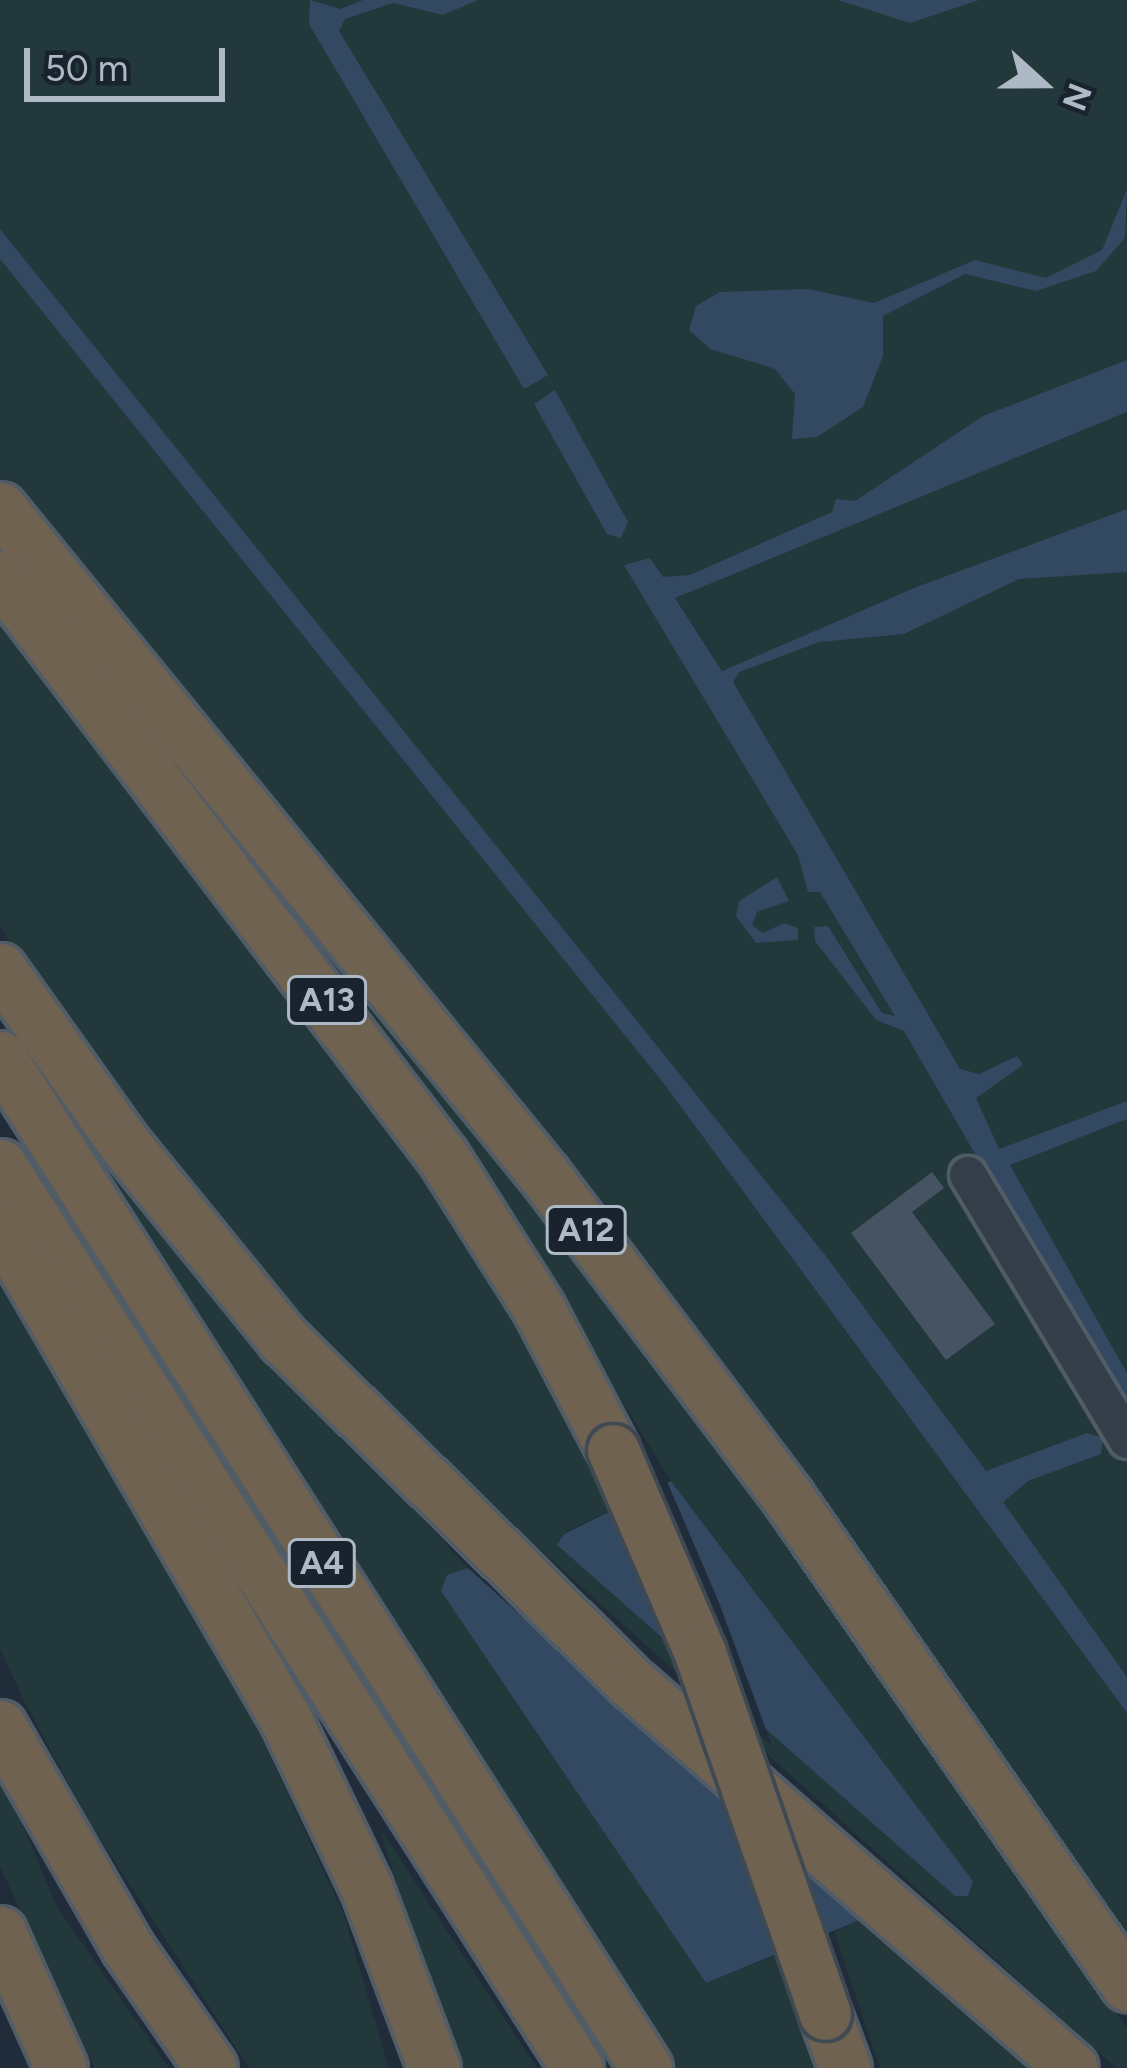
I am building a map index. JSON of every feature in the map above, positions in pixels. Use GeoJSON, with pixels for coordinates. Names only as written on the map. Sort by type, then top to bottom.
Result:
{"type":"FeatureCollection","features":[{"type":"Feature","properties":{"kind":"highway","name":"A12"},"geometry":{"type":"LineString","coordinates":[[0,508],[545,1176],[787,1496],[1127,1985]]}},
{"type":"Feature","properties":{"kind":"highway","name":"A13"},"geometry":{"type":"LineString","coordinates":[[0,577],[443,1157],[539,1310],[613,1450],[700,1653],[845,2068]]}},
{"type":"Feature","properties":{"kind":"highway"},"geometry":{"type":"LineString","coordinates":[[0,969],[123,1142],[299,1355],[633,1684],[1072,2068]]}},
{"type":"Feature","properties":{"kind":"highway","name":"A4"},"geometry":{"type":"LineString","coordinates":[[0,1058],[646,2068]]}},
{"type":"Feature","properties":{"kind":"highway","name":"A4"},"geometry":{"type":"LineString","coordinates":[[0,1165],[577,2068]]}},
{"type":"Feature","properties":{"kind":"highway"},"geometry":{"type":"LineString","coordinates":[[0,1226],[296,1739],[366,1887],[434,2068]]}},
{"type":"Feature","properties":{"kind":"highway"},"geometry":{"type":"LineString","coordinates":[[0,1726],[127,1948],[211,2068]]}},
{"type":"Feature","properties":{"kind":"highway"},"geometry":{"type":"LineString","coordinates":[[0,1932],[61,2068]]}},
{"type":"Feature","properties":{"kind":"lane"},"geometry":{"type":"LineString","coordinates":[[968,1175],[1127,1440]]}},
{"type":"Feature","properties":{"kind":"green space"},"geometry":{"type":"Polygon","coordinates":[[[0,0],[1127,0],[1127,406],[661,597],[712,678],[1127,517],[1127,1110],[992,1162],[1127,1400],[1127,1698],[817,1244],[0,244],[0,0]]]}},
{"type":"Feature","properties":{"kind":"green space"},"geometry":{"type":"Polygon","coordinates":[[[0,259],[664,1084],[1127,1713],[1127,1951],[0,478],[0,259]]]}},
{"type":"Feature","properties":{"kind":"green space"},"geometry":{"type":"Polygon","coordinates":[[[1127,412],[1127,509],[982,568],[914,588],[722,671],[675,597],[1127,412]]]}},
{"type":"Feature","properties":{"kind":"green space"},"geometry":{"type":"Polygon","coordinates":[[[0,624],[385,1113],[537,1349],[609,1511],[564,1533],[558,1546],[954,1895],[968,1895],[972,1880],[671,1481],[478,1168],[237,842],[246,843],[696,1403],[1127,2028],[1127,2068],[1116,2068],[486,1501],[286,1303],[108,1084],[0,927],[0,624]]]}},
{"type":"Feature","properties":{"kind":"green space"},"geometry":{"type":"Polygon","coordinates":[[[2,1009],[186,1260],[468,1568],[447,1575],[706,1983],[784,1952],[820,2068],[672,2068],[2,1009]]]}},
{"type":"Feature","properties":{"kind":"green space"},"geometry":{"type":"Polygon","coordinates":[[[1127,1119],[1127,1373],[1010,1165],[1127,1119]]]}},
{"type":"Feature","properties":{"kind":"green space"},"geometry":{"type":"Polygon","coordinates":[[[0,1284],[234,1679],[344,1915],[389,2068],[249,2068],[89,1822],[25,1703],[0,1649],[0,1284]]]}},
{"type":"Feature","properties":{"kind":"green space"},"geometry":{"type":"Polygon","coordinates":[[[0,1771],[57,1907],[169,2068],[95,2068],[0,1867],[0,1771]]]}},
{"type":"Feature","properties":{"kind":"green space"},"geometry":{"type":"Polygon","coordinates":[[[379,1827],[537,2068],[455,2068],[379,1827]]]}},
{"type":"Feature","properties":{"kind":"green space"},"geometry":{"type":"Polygon","coordinates":[[[865,1918],[1031,2068],[880,2068],[834,1931],[865,1918]]]}},
{"type":"Feature","properties":{"kind":"water"},"geometry":{"type":"Polygon","coordinates":[[[310,0],[341,9],[363,0],[478,0],[443,15],[393,3],[345,19],[339,31],[548,375],[524,389],[309,24],[310,0]]]}},
{"type":"Feature","properties":{"kind":"water"},"geometry":{"type":"Polygon","coordinates":[[[838,0],[979,0],[910,23],[838,0]]]}},
{"type":"Feature","properties":{"kind":"water"},"geometry":{"type":"Polygon","coordinates":[[[1127,189],[1125,238],[1096,271],[1036,291],[965,274],[883,316],[883,356],[863,407],[817,437],[792,439],[795,394],[775,369],[710,349],[689,330],[696,306],[720,292],[808,289],[874,303],[975,260],[1046,278],[1102,250],[1127,189]]]}},
{"type":"Feature","properties":{"kind":"water"},"geometry":{"type":"Polygon","coordinates":[[[0,229],[822,1251],[986,1471],[1087,1433],[1103,1438],[1101,1454],[1028,1481],[1003,1502],[1127,1677],[1127,1713],[664,1084],[0,259],[0,229]]]}},
{"type":"Feature","properties":{"kind":"water"},"geometry":{"type":"Polygon","coordinates":[[[1127,360],[1127,412],[675,598],[722,671],[914,588],[1127,509],[1127,572],[1019,579],[904,634],[819,642],[739,672],[733,682],[960,1069],[979,1074],[1017,1056],[1023,1065],[976,1098],[999,1149],[1127,1101],[1127,1119],[1010,1165],[1127,1373],[1127,1417],[904,1031],[876,1020],[815,941],[814,927],[828,926],[882,1013],[895,1016],[820,892],[808,892],[798,855],[624,565],[650,558],[663,577],[690,575],[832,512],[836,499],[855,501],[983,416],[1127,360]]]}},
{"type":"Feature","properties":{"kind":"water"},"geometry":{"type":"Polygon","coordinates":[[[555,390],[628,522],[621,538],[607,534],[534,404],[555,390]]]}},
{"type":"Feature","properties":{"kind":"water"},"geometry":{"type":"Polygon","coordinates":[[[777,877],[789,901],[757,912],[752,925],[763,933],[784,923],[798,928],[798,940],[756,943],[736,916],[739,901],[777,877]]]}},
{"type":"Feature","properties":{"kind":"water"},"geometry":{"type":"Polygon","coordinates":[[[671,1481],[973,1881],[968,1896],[955,1896],[557,1545],[564,1534],[671,1481]]]}},
{"type":"Feature","properties":{"kind":"water"},"geometry":{"type":"Polygon","coordinates":[[[468,1568],[865,1918],[706,1983],[441,1591],[447,1575],[468,1568]]]}},
{"type":"Feature","properties":{"kind":"pier"},"geometry":{"type":"Polygon","coordinates":[[[665,1477],[718,1600],[772,1746],[678,1665],[611,1503],[665,1477]]]}},
{"type":"Feature","properties":{"kind":"building"},"geometry":{"type":"Polygon","coordinates":[[[932,1172],[944,1188],[912,1212],[995,1324],[946,1360],[851,1233],[932,1172]]]}}]}
